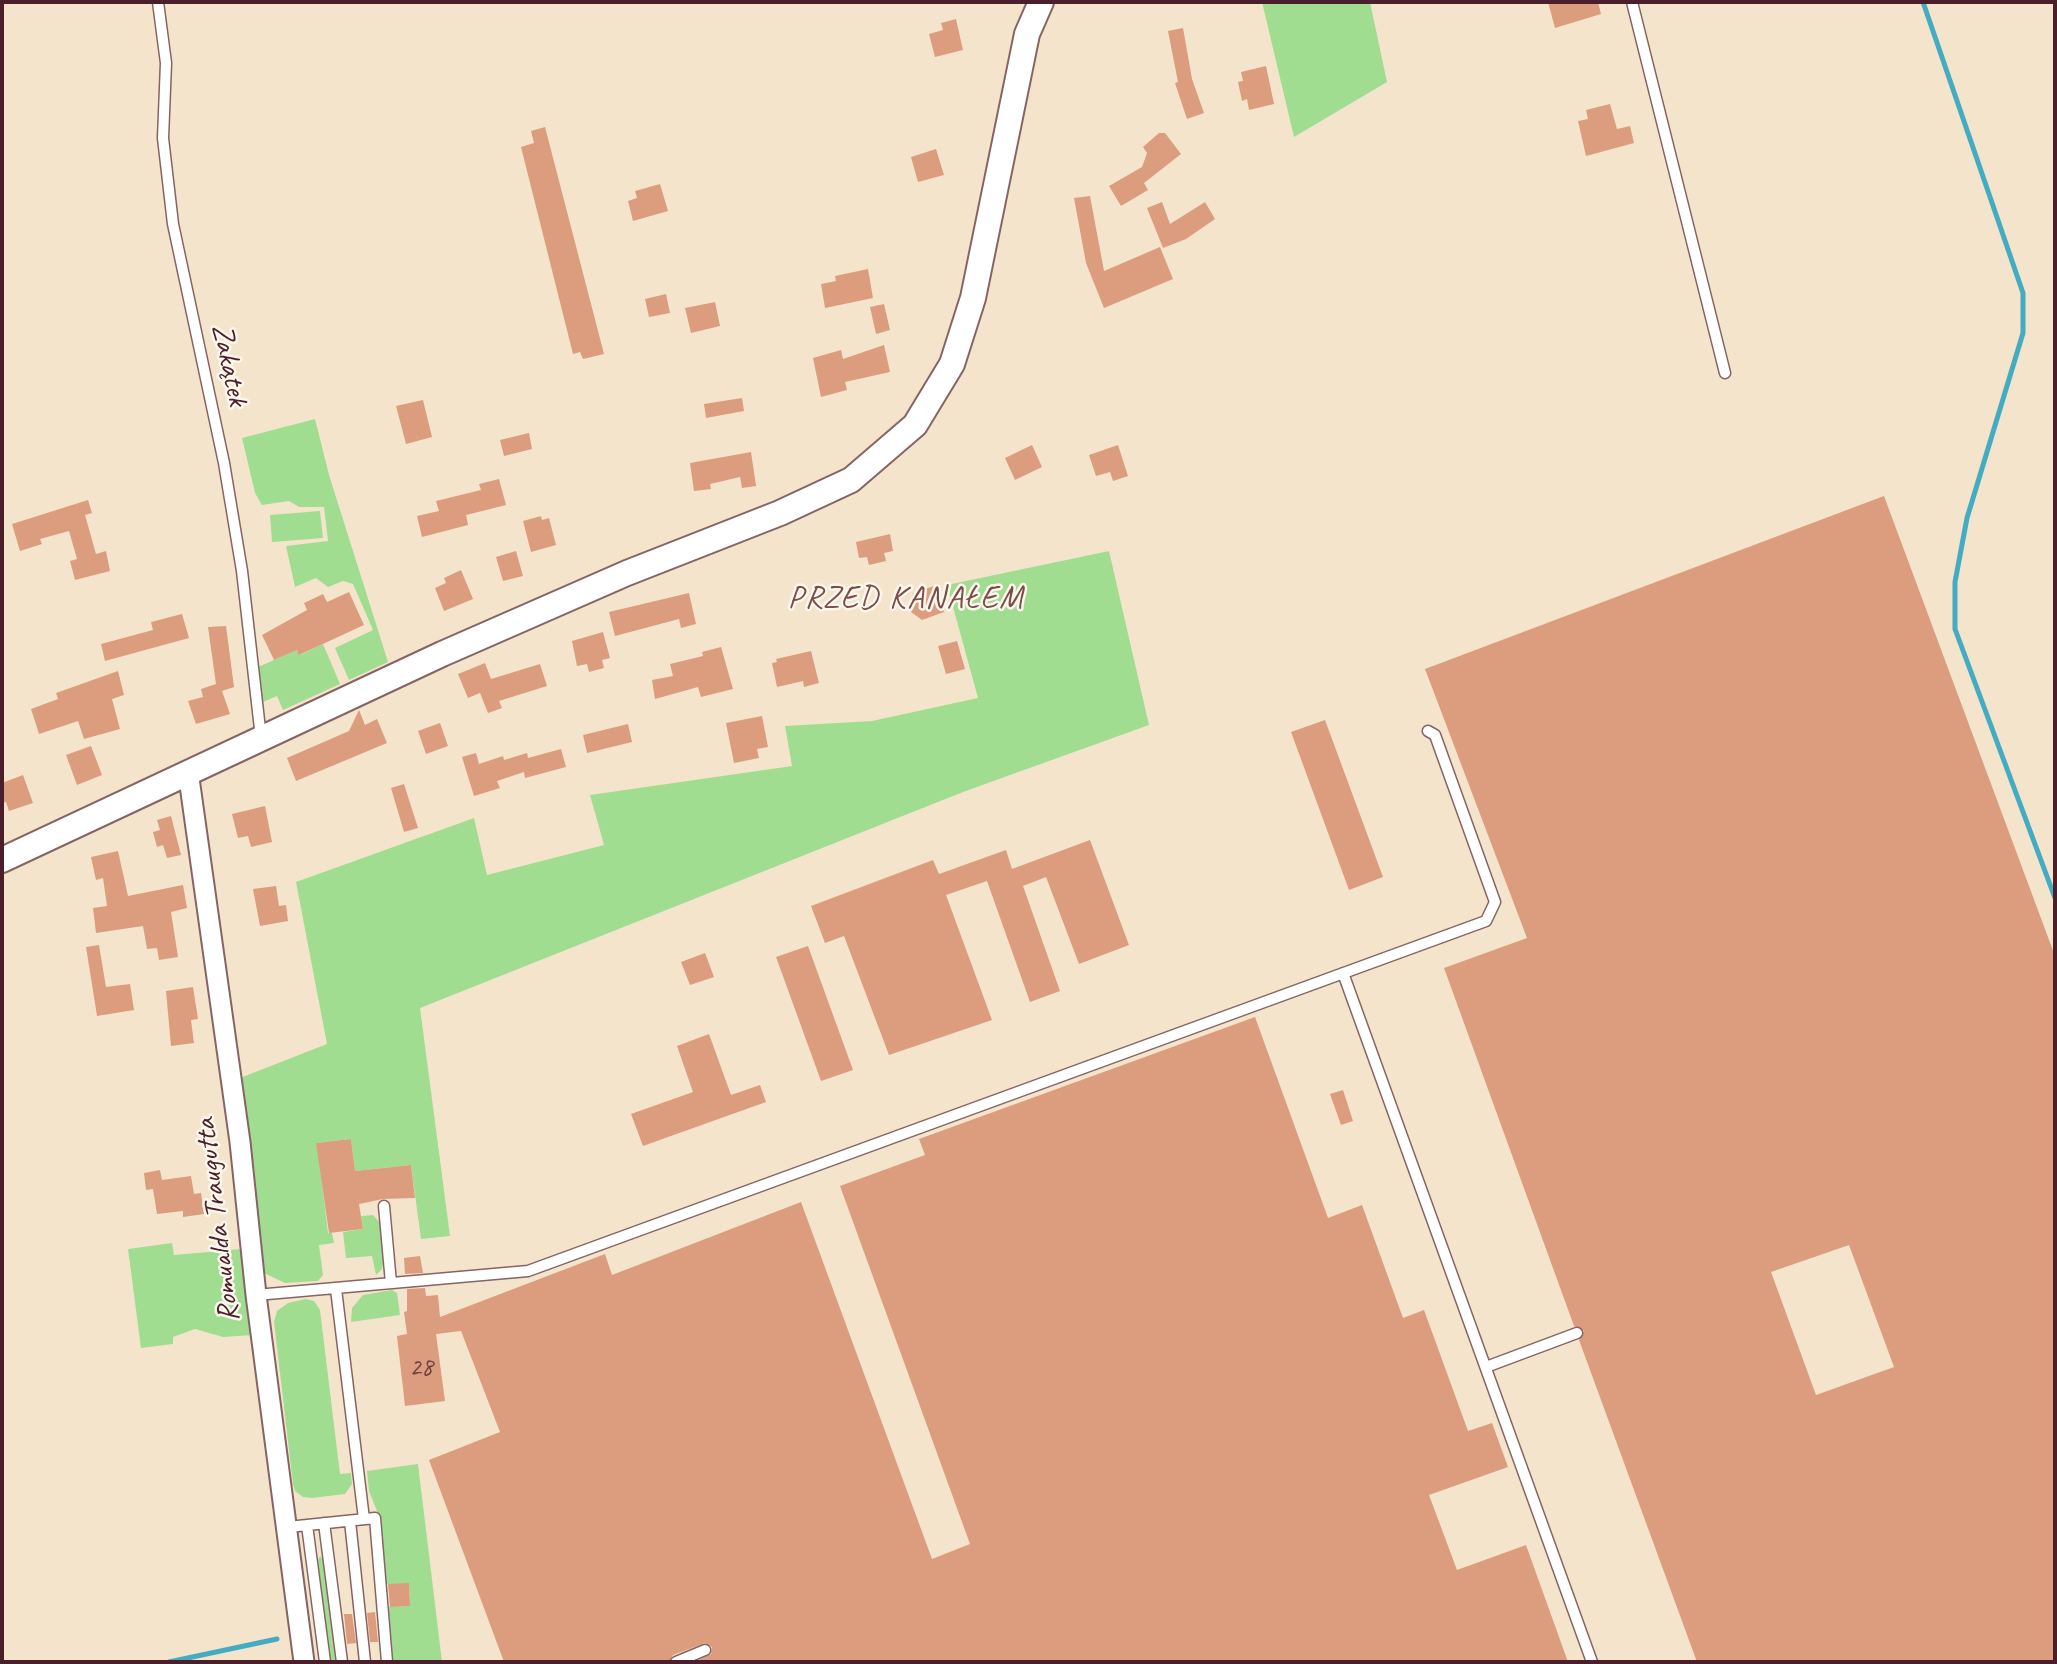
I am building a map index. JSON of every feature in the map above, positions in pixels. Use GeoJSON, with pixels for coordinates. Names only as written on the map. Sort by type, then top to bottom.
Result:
{"type":"FeatureCollection","features":[{"type":"Feature","properties":{"kind":"street"},"geometry":{"type":"LineString","coordinates":[[2,860],[454,649],[627,573],[780,513],[850,480],[915,425],[952,364],[973,298],[1024,47],[1041,2]]}},
{"type":"Feature","properties":{"kind":"street","name":"Romualda Traugutta"},"geometry":{"type":"LineString","coordinates":[[188,772],[240,1142],[256,1295],[297,1526],[304,1662]]}},
{"type":"Feature","properties":{"kind":"lane","name":"Zakątek"},"geometry":{"type":"LineString","coordinates":[[158,2],[166,63],[163,138],[173,224],[224,463],[242,571],[262,739]]}},
{"type":"Feature","properties":{"kind":"lane"},"geometry":{"type":"LineString","coordinates":[[1632,2],[1725,373]]}},
{"type":"Feature","properties":{"kind":"lane"},"geometry":{"type":"LineString","coordinates":[[256,1295],[528,1271],[1486,921],[1495,902],[1435,735],[1428,731]]}},
{"type":"Feature","properties":{"kind":"lane"},"geometry":{"type":"LineString","coordinates":[[1343,973],[1592,1662]]}},
{"type":"Feature","properties":{"kind":"lane"},"geometry":{"type":"LineString","coordinates":[[384,1206],[391,1283]]}},
{"type":"Feature","properties":{"kind":"lane"},"geometry":{"type":"LineString","coordinates":[[336,1289],[364,1519]]}},
{"type":"Feature","properties":{"kind":"lane"},"geometry":{"type":"LineString","coordinates":[[1486,1367],[1577,1334]]}},
{"type":"Feature","properties":{"kind":"lane"},"geometry":{"type":"LineString","coordinates":[[325,1662],[297,1526],[375,1518],[387,1662]]}},
{"type":"Feature","properties":{"kind":"lane"},"geometry":{"type":"LineString","coordinates":[[350,1521],[365,1662]]}},
{"type":"Feature","properties":{"kind":"lane"},"geometry":{"type":"LineString","coordinates":[[324,1523],[342,1662]]}},
{"type":"Feature","properties":{"kind":"lane"},"geometry":{"type":"LineString","coordinates":[[676,1662],[705,1650]]}},
{"type":"Feature","properties":{"kind":"green space"},"geometry":{"type":"Polygon","coordinates":[[[1262,2],[1370,2],[1387,82],[1294,137],[1262,2]]]}},
{"type":"Feature","properties":{"kind":"green space"},"geometry":{"type":"Polygon","coordinates":[[[315,419],[329,475],[388,662],[349,680],[335,648],[373,630],[353,584],[343,581],[328,587],[316,578],[295,587],[286,546],[328,541],[324,507],[299,507],[289,501],[262,505],[255,493],[242,438],[315,419]]]}},
{"type":"Feature","properties":{"kind":"green space"},"geometry":{"type":"Polygon","coordinates":[[[320,511],[323,538],[272,542],[270,515],[320,511]]]}},
{"type":"Feature","properties":{"kind":"green space"},"geometry":{"type":"Polygon","coordinates":[[[1109,551],[1149,725],[963,792],[420,1008],[450,1236],[421,1239],[411,1165],[355,1171],[351,1139],[317,1143],[328,1233],[332,1233],[334,1243],[319,1245],[323,1275],[318,1281],[285,1283],[264,1273],[240,1078],[327,1044],[296,882],[474,818],[487,875],[604,845],[590,795],[792,766],[785,726],[872,721],[978,698],[947,585],[1109,551]]]}},
{"type":"Feature","properties":{"kind":"green space"},"geometry":{"type":"Polygon","coordinates":[[[323,644],[340,684],[283,710],[277,696],[263,702],[258,667],[297,650],[300,655],[323,644]]]}},
{"type":"Feature","properties":{"kind":"green space"},"geometry":{"type":"Polygon","coordinates":[[[373,1215],[380,1223],[384,1259],[382,1269],[376,1275],[372,1256],[346,1258],[343,1232],[363,1229],[361,1216],[373,1215]]]}},
{"type":"Feature","properties":{"kind":"green space"},"geometry":{"type":"Polygon","coordinates":[[[172,1243],[174,1255],[242,1249],[253,1335],[223,1337],[195,1329],[173,1337],[173,1344],[141,1348],[128,1249],[172,1243]]]}},
{"type":"Feature","properties":{"kind":"green space"},"geometry":{"type":"Polygon","coordinates":[[[392,1290],[397,1293],[400,1315],[351,1322],[352,1308],[363,1295],[392,1290]]]}},
{"type":"Feature","properties":{"kind":"green space"},"geometry":{"type":"Polygon","coordinates":[[[306,1299],[314,1301],[320,1310],[340,1474],[351,1473],[352,1484],[345,1494],[312,1498],[303,1497],[295,1491],[293,1484],[274,1322],[277,1311],[288,1303],[306,1299]]]}},
{"type":"Feature","properties":{"kind":"green space"},"geometry":{"type":"Polygon","coordinates":[[[418,1464],[442,1662],[390,1662],[387,1607],[410,1606],[409,1584],[385,1584],[377,1511],[369,1491],[367,1471],[418,1464]]]}},
{"type":"Feature","properties":{"kind":"green space"},"geometry":{"type":"Polygon","coordinates":[[[320,1556],[325,1562],[337,1662],[329,1662],[316,1564],[320,1556]]]}},
{"type":"Feature","properties":{"kind":"building"},"geometry":{"type":"Polygon","coordinates":[[[1548,2],[1598,2],[1601,14],[1555,28],[1548,2]]]}},
{"type":"Feature","properties":{"kind":"building"},"geometry":{"type":"Polygon","coordinates":[[[956,19],[963,50],[935,57],[929,34],[943,30],[941,23],[956,19]]]}},
{"type":"Feature","properties":{"kind":"building"},"geometry":{"type":"Polygon","coordinates":[[[1183,28],[1192,79],[1204,113],[1187,119],[1175,83],[1178,82],[1168,31],[1183,28]]]}},
{"type":"Feature","properties":{"kind":"building"},"geometry":{"type":"Polygon","coordinates":[[[1266,66],[1274,104],[1249,110],[1247,99],[1242,101],[1238,82],[1243,81],[1241,72],[1266,66]]]}},
{"type":"Feature","properties":{"kind":"building"},"geometry":{"type":"Polygon","coordinates":[[[1610,104],[1617,129],[1630,126],[1634,143],[1586,156],[1578,121],[1588,119],[1586,110],[1610,104]]]}},
{"type":"Feature","properties":{"kind":"building"},"geometry":{"type":"Polygon","coordinates":[[[545,127],[604,354],[583,359],[580,352],[573,354],[521,147],[534,143],[531,131],[545,127]]]}},
{"type":"Feature","properties":{"kind":"building"},"geometry":{"type":"Polygon","coordinates":[[[1159,133],[1165,133],[1181,154],[1144,183],[1148,190],[1121,206],[1109,186],[1142,167],[1147,153],[1143,147],[1159,133]]]}},
{"type":"Feature","properties":{"kind":"building"},"geometry":{"type":"Polygon","coordinates":[[[936,149],[944,175],[918,182],[911,157],[936,149]]]}},
{"type":"Feature","properties":{"kind":"building"},"geometry":{"type":"Polygon","coordinates":[[[660,184],[668,211],[633,221],[628,201],[637,198],[635,191],[660,184]]]}},
{"type":"Feature","properties":{"kind":"building"},"geometry":{"type":"Polygon","coordinates":[[[1090,196],[1104,271],[1160,247],[1173,279],[1104,308],[1086,263],[1074,198],[1090,196]]]}},
{"type":"Feature","properties":{"kind":"building"},"geometry":{"type":"Polygon","coordinates":[[[1162,202],[1170,224],[1205,202],[1215,219],[1186,239],[1163,248],[1147,208],[1162,202]]]}},
{"type":"Feature","properties":{"kind":"building"},"geometry":{"type":"Polygon","coordinates":[[[868,269],[873,298],[825,308],[821,284],[836,281],[835,276],[868,269]]]}},
{"type":"Feature","properties":{"kind":"building"},"geometry":{"type":"Polygon","coordinates":[[[666,294],[670,313],[649,317],[645,299],[666,294]]]}},
{"type":"Feature","properties":{"kind":"building"},"geometry":{"type":"Polygon","coordinates":[[[715,302],[720,326],[691,333],[685,308],[715,302]]]}},
{"type":"Feature","properties":{"kind":"building"},"geometry":{"type":"Polygon","coordinates":[[[884,304],[890,330],[876,334],[870,307],[884,304]]]}},
{"type":"Feature","properties":{"kind":"building"},"geometry":{"type":"Polygon","coordinates":[[[884,345],[890,372],[845,382],[847,390],[821,397],[813,358],[841,350],[843,359],[884,345]]]}},
{"type":"Feature","properties":{"kind":"building"},"geometry":{"type":"Polygon","coordinates":[[[742,398],[744,411],[706,418],[704,404],[742,398]]]}},
{"type":"Feature","properties":{"kind":"building"},"geometry":{"type":"Polygon","coordinates":[[[423,400],[432,437],[406,444],[396,406],[423,400]]]}},
{"type":"Feature","properties":{"kind":"building"},"geometry":{"type":"Polygon","coordinates":[[[529,433],[532,449],[504,456],[500,440],[529,433]]]}},
{"type":"Feature","properties":{"kind":"building"},"geometry":{"type":"Polygon","coordinates":[[[1032,445],[1042,467],[1015,480],[1005,458],[1032,445]]]}},
{"type":"Feature","properties":{"kind":"building"},"geometry":{"type":"Polygon","coordinates":[[[1118,445],[1128,476],[1113,481],[1110,472],[1096,476],[1089,455],[1118,445]]]}},
{"type":"Feature","properties":{"kind":"building"},"geometry":{"type":"Polygon","coordinates":[[[751,452],[756,486],[742,488],[740,477],[710,484],[711,489],[694,491],[690,463],[751,452]]]}},
{"type":"Feature","properties":{"kind":"building"},"geometry":{"type":"Polygon","coordinates":[[[499,479],[506,505],[466,515],[468,525],[422,537],[417,516],[439,511],[436,501],[481,490],[479,484],[499,479]]]}},
{"type":"Feature","properties":{"kind":"building"},"geometry":{"type":"Polygon","coordinates":[[[1884,496],[2055,956],[2055,1662],[1697,1662],[1579,1340],[1584,1331],[1574,1326],[1444,968],[1527,938],[1425,669],[1884,496]],[[1849,1245],[1771,1272],[1816,1395],[1894,1367],[1849,1245]]]}},
{"type":"Feature","properties":{"kind":"building"},"geometry":{"type":"Polygon","coordinates":[[[88,500],[92,513],[85,515],[96,554],[106,551],[110,571],[75,580],[70,561],[77,559],[69,531],[40,539],[42,544],[20,551],[12,524],[88,500]]]}},
{"type":"Feature","properties":{"kind":"building"},"geometry":{"type":"Polygon","coordinates":[[[541,516],[542,520],[549,518],[556,545],[531,552],[523,521],[541,516]]]}},
{"type":"Feature","properties":{"kind":"building"},"geometry":{"type":"Polygon","coordinates":[[[890,534],[893,551],[884,553],[886,561],[869,565],[867,557],[859,558],[856,542],[890,534]]]}},
{"type":"Feature","properties":{"kind":"building"},"geometry":{"type":"Polygon","coordinates":[[[516,551],[523,576],[503,581],[496,557],[516,551]]]}},
{"type":"Feature","properties":{"kind":"building"},"geometry":{"type":"Polygon","coordinates":[[[461,570],[473,599],[444,611],[435,588],[446,583],[444,578],[461,570]]]}},
{"type":"Feature","properties":{"kind":"building"},"geometry":{"type":"Polygon","coordinates":[[[934,586],[944,612],[922,620],[911,612],[913,593],[934,586]]]}},
{"type":"Feature","properties":{"kind":"building"},"geometry":{"type":"Polygon","coordinates":[[[349,592],[364,625],[299,655],[297,650],[274,660],[262,635],[307,610],[304,603],[323,594],[327,602],[349,592]]]}},
{"type":"Feature","properties":{"kind":"building"},"geometry":{"type":"Polygon","coordinates":[[[689,593],[696,624],[681,628],[679,619],[615,636],[609,612],[689,593]]]}},
{"type":"Feature","properties":{"kind":"building"},"geometry":{"type":"Polygon","coordinates":[[[182,614],[189,638],[105,661],[101,644],[153,630],[151,622],[182,614]]]}},
{"type":"Feature","properties":{"kind":"building"},"geometry":{"type":"Polygon","coordinates":[[[226,626],[234,687],[222,691],[230,714],[196,724],[188,701],[203,697],[201,689],[216,684],[208,627],[226,626]]]}},
{"type":"Feature","properties":{"kind":"building"},"geometry":{"type":"Polygon","coordinates":[[[603,632],[610,658],[602,660],[604,668],[589,672],[587,664],[577,666],[572,641],[603,632]]]}},
{"type":"Feature","properties":{"kind":"building"},"geometry":{"type":"Polygon","coordinates":[[[957,641],[965,669],[946,674],[938,646],[957,641]]]}},
{"type":"Feature","properties":{"kind":"building"},"geometry":{"type":"Polygon","coordinates":[[[721,647],[733,689],[701,697],[698,687],[655,699],[652,680],[673,676],[670,664],[703,656],[702,652],[721,647]]]}},
{"type":"Feature","properties":{"kind":"building"},"geometry":{"type":"Polygon","coordinates":[[[811,651],[819,683],[804,687],[803,681],[777,687],[772,663],[777,662],[776,659],[811,651]]]}},
{"type":"Feature","properties":{"kind":"building"},"geometry":{"type":"Polygon","coordinates":[[[485,663],[491,679],[540,664],[547,686],[499,701],[502,708],[488,713],[480,693],[468,698],[458,674],[485,663]]]}},
{"type":"Feature","properties":{"kind":"building"},"geometry":{"type":"Polygon","coordinates":[[[118,671],[124,695],[112,699],[120,729],[84,739],[78,721],[39,734],[31,709],[58,699],[56,693],[118,671]]]}},
{"type":"Feature","properties":{"kind":"building"},"geometry":{"type":"Polygon","coordinates":[[[359,710],[365,725],[377,719],[387,743],[296,781],[287,758],[349,731],[359,710]]]}},
{"type":"Feature","properties":{"kind":"building"},"geometry":{"type":"Polygon","coordinates":[[[762,716],[768,747],[757,749],[759,758],[734,763],[726,723],[762,716]]]}},
{"type":"Feature","properties":{"kind":"building"},"geometry":{"type":"Polygon","coordinates":[[[1325,720],[1383,877],[1349,890],[1291,732],[1325,720]]]}},
{"type":"Feature","properties":{"kind":"building"},"geometry":{"type":"Polygon","coordinates":[[[440,723],[448,746],[426,754],[418,731],[440,723]]]}},
{"type":"Feature","properties":{"kind":"building"},"geometry":{"type":"Polygon","coordinates":[[[628,724],[632,742],[587,753],[583,735],[628,724]]]}},
{"type":"Feature","properties":{"kind":"building"},"geometry":{"type":"Polygon","coordinates":[[[91,746],[102,775],[77,785],[66,755],[91,746]]]}},
{"type":"Feature","properties":{"kind":"building"},"geometry":{"type":"Polygon","coordinates":[[[561,749],[566,767],[525,778],[524,772],[497,781],[500,788],[474,796],[462,757],[476,753],[479,764],[503,756],[504,760],[527,753],[528,758],[561,749]]]}},
{"type":"Feature","properties":{"kind":"building"},"geometry":{"type":"Polygon","coordinates":[[[23,775],[33,803],[9,811],[6,802],[2,803],[2,783],[23,775]]]}},
{"type":"Feature","properties":{"kind":"building"},"geometry":{"type":"Polygon","coordinates":[[[404,784],[418,828],[404,832],[391,788],[404,784]]]}},
{"type":"Feature","properties":{"kind":"building"},"geometry":{"type":"Polygon","coordinates":[[[265,806],[272,842],[251,847],[248,836],[238,838],[232,814],[265,806]]]}},
{"type":"Feature","properties":{"kind":"building"},"geometry":{"type":"Polygon","coordinates":[[[171,816],[181,855],[167,858],[163,845],[157,847],[153,832],[160,830],[157,820],[171,816]]]}},
{"type":"Feature","properties":{"kind":"building"},"geometry":{"type":"Polygon","coordinates":[[[1090,840],[1129,945],[1079,964],[1046,877],[1023,886],[1060,991],[1030,1002],[987,881],[946,895],[992,1020],[889,1055],[844,936],[825,943],[811,906],[933,860],[939,874],[1006,850],[1012,869],[1090,840]]]}},
{"type":"Feature","properties":{"kind":"building"},"geometry":{"type":"Polygon","coordinates":[[[118,851],[128,896],[183,885],[187,908],[171,912],[178,957],[159,960],[157,948],[147,949],[143,926],[96,933],[93,908],[107,906],[103,878],[96,880],[91,857],[118,851]]]}},
{"type":"Feature","properties":{"kind":"building"},"geometry":{"type":"Polygon","coordinates":[[[276,886],[279,906],[286,905],[288,921],[260,926],[253,889],[276,886]]]}},
{"type":"Feature","properties":{"kind":"building"},"geometry":{"type":"Polygon","coordinates":[[[99,945],[106,987],[130,984],[134,1010],[97,1016],[86,947],[99,945]]]}},
{"type":"Feature","properties":{"kind":"building"},"geometry":{"type":"Polygon","coordinates":[[[808,946],[853,1070],[821,1081],[776,957],[808,946]]]}},
{"type":"Feature","properties":{"kind":"building"},"geometry":{"type":"Polygon","coordinates":[[[705,953],[714,977],[690,985],[681,962],[705,953]]]}},
{"type":"Feature","properties":{"kind":"building"},"geometry":{"type":"Polygon","coordinates":[[[193,987],[198,1019],[191,1020],[194,1043],[171,1046],[166,991],[193,987]]]}},
{"type":"Feature","properties":{"kind":"building"},"geometry":{"type":"Polygon","coordinates":[[[1255,1017],[1328,1218],[1362,1205],[1403,1318],[1424,1310],[1468,1431],[1492,1423],[1508,1467],[1429,1495],[1457,1570],[1526,1545],[1568,1662],[695,1662],[711,1654],[712,1647],[705,1643],[673,1655],[669,1662],[504,1662],[429,1460],[500,1432],[461,1331],[436,1334],[445,1401],[405,1406],[397,1336],[407,1334],[404,1312],[407,1311],[407,1289],[425,1288],[426,1296],[438,1295],[440,1317],[605,1254],[612,1275],[801,1202],[932,1559],[970,1544],[840,1186],[925,1155],[919,1139],[1255,1017]]]}},
{"type":"Feature","properties":{"kind":"building"},"geometry":{"type":"Polygon","coordinates":[[[709,1034],[731,1095],[760,1085],[766,1102],[643,1146],[631,1114],[693,1092],[677,1046],[709,1034]]]}},
{"type":"Feature","properties":{"kind":"building"},"geometry":{"type":"Polygon","coordinates":[[[1343,1090],[1353,1121],[1341,1125],[1330,1094],[1343,1090]]]}},
{"type":"Feature","properties":{"kind":"building"},"geometry":{"type":"Polygon","coordinates":[[[351,1139],[355,1171],[411,1165],[415,1198],[383,1199],[359,1204],[363,1229],[329,1233],[316,1143],[351,1139]]]}},
{"type":"Feature","properties":{"kind":"building"},"geometry":{"type":"Polygon","coordinates":[[[160,1170],[162,1180],[191,1176],[194,1194],[201,1193],[204,1214],[183,1217],[183,1211],[157,1214],[153,1189],[146,1190],[144,1173],[160,1170]]]}},
{"type":"Feature","properties":{"kind":"building"},"geometry":{"type":"Polygon","coordinates":[[[420,1256],[423,1273],[405,1274],[404,1258],[420,1256]]]}},
{"type":"Feature","properties":{"kind":"building"},"geometry":{"type":"Polygon","coordinates":[[[409,1583],[410,1606],[390,1607],[388,1584],[409,1583]]]}},
{"type":"Feature","properties":{"kind":"building"},"geometry":{"type":"Polygon","coordinates":[[[375,1612],[378,1642],[370,1642],[367,1613],[375,1612]]]}},
{"type":"Feature","properties":{"kind":"building"},"geometry":{"type":"Polygon","coordinates":[[[344,1614],[352,1614],[356,1643],[347,1644],[344,1614]]]}},
{"type":"Feature","properties":{"kind":"waterway"},"geometry":{"type":"LineString","coordinates":[[1923,2],[2023,293],[2023,333],[1967,518],[1955,582],[1955,629],[2055,898]]}},
{"type":"Feature","properties":{"kind":"waterway"},"geometry":{"type":"LineString","coordinates":[[169,1662],[277,1639]]}},
{"type":"Feature","properties":{"kind":"district","name":"PRZED KANAŁEM"},"geometry":{"type":"Point","coordinates":[906,599]}}]}
